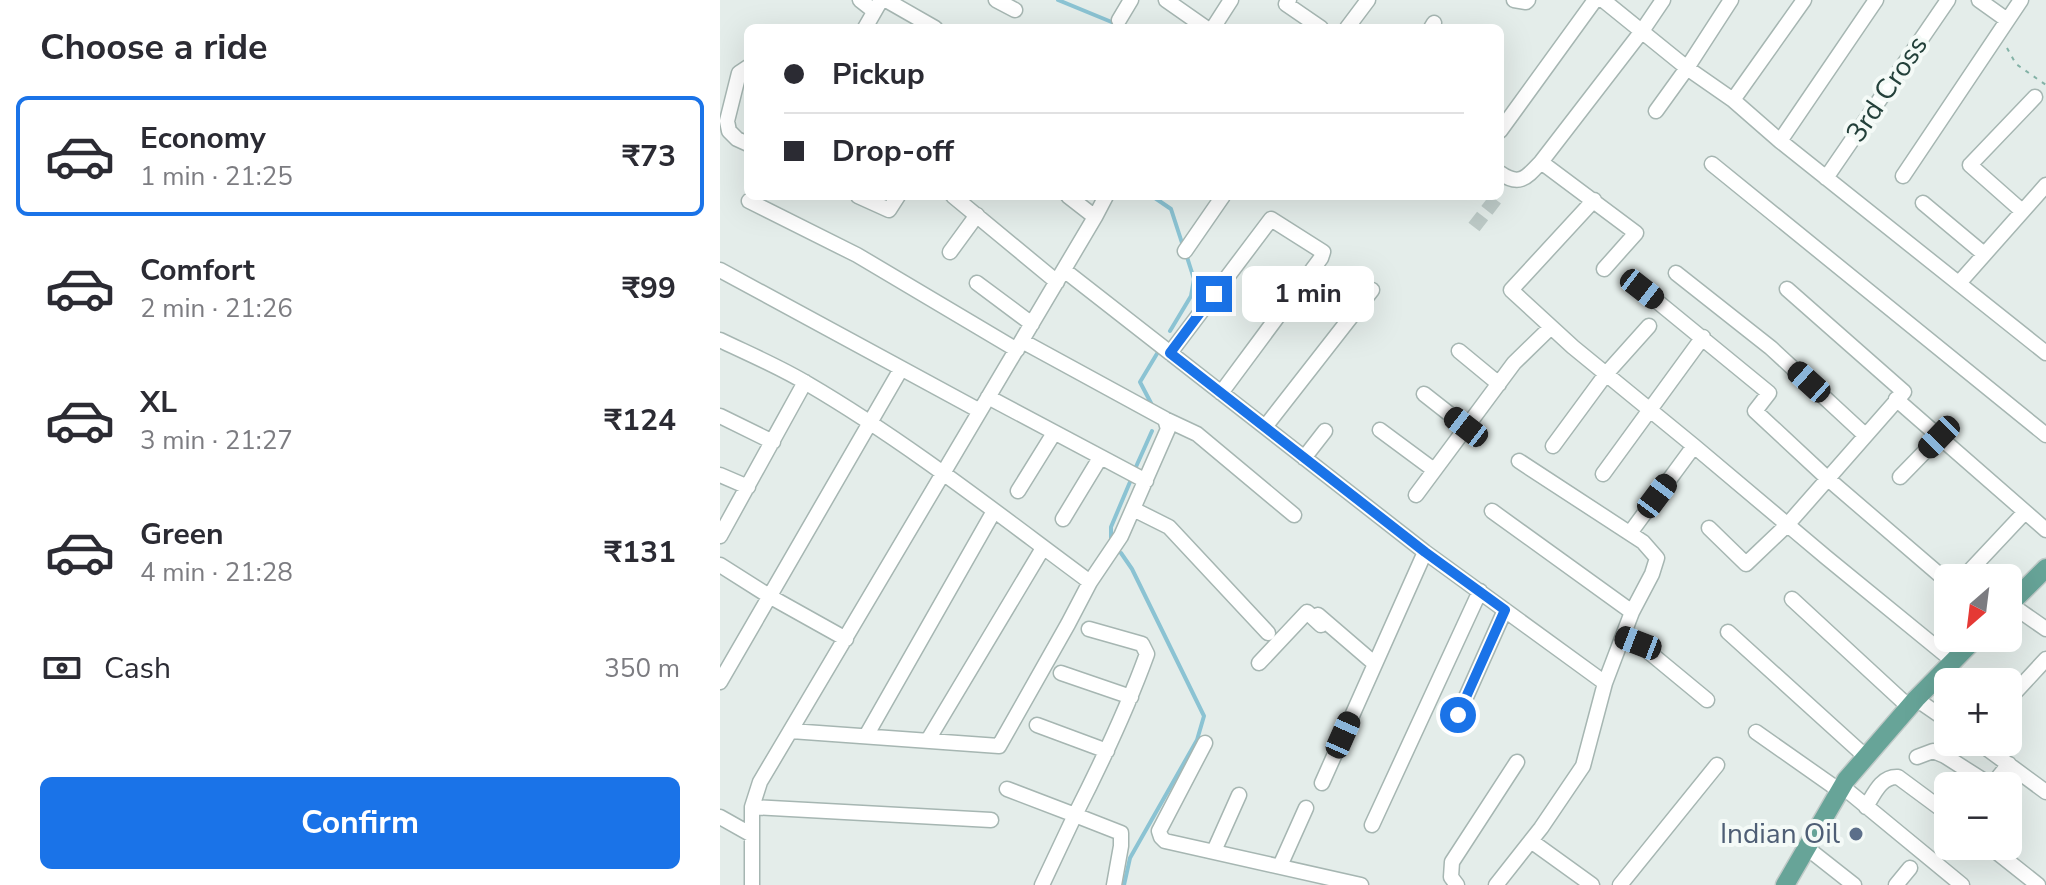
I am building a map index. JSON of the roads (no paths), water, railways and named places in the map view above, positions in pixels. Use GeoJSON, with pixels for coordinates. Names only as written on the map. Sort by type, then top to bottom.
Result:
{"type":"FeatureCollection","features":[{"type":"Feature","properties":{"kind":"main road"},"geometry":{"type":"LineString","coordinates":[[2022,592],[2046,568]]}},
{"type":"Feature","properties":{"kind":"main road"},"geometry":{"type":"LineString","coordinates":[[1785,885],[1843,786],[1913,703],[1962,652]]}},
{"type":"Feature","properties":{"kind":"street"},"geometry":{"type":"LineString","coordinates":[[860,0],[880,4],[926,24]]}},
{"type":"Feature","properties":{"kind":"street"},"geometry":{"type":"LineString","coordinates":[[996,0],[1015,10]]}},
{"type":"Feature","properties":{"kind":"street"},"geometry":{"type":"LineString","coordinates":[[1119,20],[1131,0]]}},
{"type":"Feature","properties":{"kind":"street"},"geometry":{"type":"LineString","coordinates":[[1166,0],[1200,24]]}},
{"type":"Feature","properties":{"kind":"street"},"geometry":{"type":"LineString","coordinates":[[1216,24],[1231,0]]}},
{"type":"Feature","properties":{"kind":"street"},"geometry":{"type":"LineString","coordinates":[[1289,0],[1286,4],[1315,24]]}},
{"type":"Feature","properties":{"kind":"street"},"geometry":{"type":"LineString","coordinates":[[1350,24],[1368,0]]}},
{"type":"Feature","properties":{"kind":"street"},"geometry":{"type":"LineString","coordinates":[[1514,0],[1528,0]]}},
{"type":"Feature","properties":{"kind":"street"},"geometry":{"type":"LineString","coordinates":[[1504,125],[1595,0]]}},
{"type":"Feature","properties":{"kind":"street"},"geometry":{"type":"LineString","coordinates":[[1603,0],[1687,68],[1733,100],[2046,353]]}},
{"type":"Feature","properties":{"kind":"street"},"geometry":{"type":"LineString","coordinates":[[1506,179],[1526,178],[1541,162],[1663,0]]}},
{"type":"Feature","properties":{"kind":"street"},"geometry":{"type":"LineString","coordinates":[[1656,111],[1731,0]]}},
{"type":"Feature","properties":{"kind":"street"},"geometry":{"type":"LineString","coordinates":[[1780,141],[1876,0]]}},
{"type":"Feature","properties":{"kind":"street","name":"3rd Cross"},"geometry":{"type":"LineString","coordinates":[[1826,178],[1948,0]]}},
{"type":"Feature","properties":{"kind":"street"},"geometry":{"type":"LineString","coordinates":[[1979,0],[2007,20]]}},
{"type":"Feature","properties":{"kind":"street"},"geometry":{"type":"LineString","coordinates":[[1903,176],[2021,0]]}},
{"type":"Feature","properties":{"kind":"street"},"geometry":{"type":"LineString","coordinates":[[1733,100],[1799,2]]}},
{"type":"Feature","properties":{"kind":"street"},"geometry":{"type":"LineString","coordinates":[[868,24],[880,4]]}},
{"type":"Feature","properties":{"kind":"street"},"geometry":{"type":"LineString","coordinates":[[744,70],[739,73],[723,120],[729,131],[744,142]]}},
{"type":"Feature","properties":{"kind":"street"},"geometry":{"type":"LineString","coordinates":[[2022,211],[1970,165],[2035,97]]}},
{"type":"Feature","properties":{"kind":"street"},"geometry":{"type":"LineString","coordinates":[[1541,162],[1636,233],[1604,269]]}},
{"type":"Feature","properties":{"kind":"street"},"geometry":{"type":"LineString","coordinates":[[1712,164],[2046,435]]}},
{"type":"Feature","properties":{"kind":"street"},"geometry":{"type":"LineString","coordinates":[[1959,283],[2046,185]]}},
{"type":"Feature","properties":{"kind":"street"},"geometry":{"type":"LineString","coordinates":[[867,200],[889,210],[895,200]]}},
{"type":"Feature","properties":{"kind":"street"},"geometry":{"type":"LineString","coordinates":[[958,200],[1170,353],[1425,552],[1605,683]]}},
{"type":"Feature","properties":{"kind":"street"},"geometry":{"type":"LineString","coordinates":[[1073,200],[1095,217]]}},
{"type":"Feature","properties":{"kind":"street"},"geometry":{"type":"LineString","coordinates":[[752,885],[752,807],[760,782],[1104,200]]}},
{"type":"Feature","properties":{"kind":"street"},"geometry":{"type":"LineString","coordinates":[[1185,251],[1220,200]]}},
{"type":"Feature","properties":{"kind":"street"},"geometry":{"type":"LineString","coordinates":[[1594,200],[1511,290],[1606,374],[1953,661]]}},
{"type":"Feature","properties":{"kind":"street"},"geometry":{"type":"LineString","coordinates":[[749,201],[857,255],[1019,345],[1197,434],[1294,515]]}},
{"type":"Feature","properties":{"kind":"street"},"geometry":{"type":"LineString","coordinates":[[1923,203],[1984,254]]}},
{"type":"Feature","properties":{"kind":"street"},"geometry":{"type":"LineString","coordinates":[[950,252],[977,215]]}},
{"type":"Feature","properties":{"kind":"street"},"geometry":{"type":"LineString","coordinates":[[1170,353],[1271,219],[1323,252],[1221,393]]}},
{"type":"Feature","properties":{"kind":"street"},"geometry":{"type":"LineString","coordinates":[[720,270],[980,411]]}},
{"type":"Feature","properties":{"kind":"street"},"geometry":{"type":"LineString","coordinates":[[1676,273],[1771,348],[1865,435]]}},
{"type":"Feature","properties":{"kind":"street"},"geometry":{"type":"LineString","coordinates":[[977,283],[1032,324]]}},
{"type":"Feature","properties":{"kind":"street"},"geometry":{"type":"LineString","coordinates":[[1642,289],[1769,393],[1755,411],[1934,570]]}},
{"type":"Feature","properties":{"kind":"street"},"geometry":{"type":"LineString","coordinates":[[1709,528],[1746,564],[1788,524],[1904,392],[1787,289]]}},
{"type":"Feature","properties":{"kind":"street"},"geometry":{"type":"LineString","coordinates":[[1265,427],[1372,290]]}},
{"type":"Feature","properties":{"kind":"street"},"geometry":{"type":"LineString","coordinates":[[1553,446],[1606,374],[1649,326]]}},
{"type":"Feature","properties":{"kind":"street"},"geometry":{"type":"LineString","coordinates":[[1416,495],[1514,363],[1551,327]]}},
{"type":"Feature","properties":{"kind":"street"},"geometry":{"type":"LineString","coordinates":[[1603,474],[1703,337]]}},
{"type":"Feature","properties":{"kind":"street"},"geometry":{"type":"LineString","coordinates":[[720,340],[805,382],[870,422],[1090,582]]}},
{"type":"Feature","properties":{"kind":"street"},"geometry":{"type":"LineString","coordinates":[[1459,351],[1499,384]]}},
{"type":"Feature","properties":{"kind":"street"},"geometry":{"type":"LineString","coordinates":[[720,682],[901,369]]}},
{"type":"Feature","properties":{"kind":"street"},"geometry":{"type":"LineString","coordinates":[[720,536],[805,382]]}},
{"type":"Feature","properties":{"kind":"street"},"geometry":{"type":"LineString","coordinates":[[1424,394],[1466,427]]}},
{"type":"Feature","properties":{"kind":"street"},"geometry":{"type":"LineString","coordinates":[[988,397],[1146,481]]}},
{"type":"Feature","properties":{"kind":"street"},"geometry":{"type":"LineString","coordinates":[[1896,399],[2046,530]]}},
{"type":"Feature","properties":{"kind":"street"},"geometry":{"type":"LineString","coordinates":[[720,416],[773,442]]}},
{"type":"Feature","properties":{"kind":"street"},"geometry":{"type":"LineString","coordinates":[[791,731],[999,746],[1090,582],[1121,536],[1168,429],[1165,419]]}},
{"type":"Feature","properties":{"kind":"street"},"geometry":{"type":"LineString","coordinates":[[1380,430],[1434,470]]}},
{"type":"Feature","properties":{"kind":"street"},"geometry":{"type":"LineString","coordinates":[[1304,458],[1325,431]]}},
{"type":"Feature","properties":{"kind":"street"},"geometry":{"type":"LineString","coordinates":[[1018,491],[1054,433]]}},
{"type":"Feature","properties":{"kind":"street"},"geometry":{"type":"LineString","coordinates":[[1900,477],[1939,437]]}},
{"type":"Feature","properties":{"kind":"street"},"geometry":{"type":"LineString","coordinates":[[1630,533],[1694,446]]}},
{"type":"Feature","properties":{"kind":"street"},"geometry":{"type":"LineString","coordinates":[[1063,519],[1100,458]]}},
{"type":"Feature","properties":{"kind":"street"},"geometry":{"type":"LineString","coordinates":[[1496,885],[1583,766],[1605,683],[1657,558],[1643,542],[1519,461]]}},
{"type":"Feature","properties":{"kind":"street"},"geometry":{"type":"LineString","coordinates":[[720,475],[748,487]]}},
{"type":"Feature","properties":{"kind":"street"},"geometry":{"type":"LineString","coordinates":[[1133,509],[1169,527],[1268,633]]}},
{"type":"Feature","properties":{"kind":"street"},"geometry":{"type":"LineString","coordinates":[[866,736],[994,511]]}},
{"type":"Feature","properties":{"kind":"street"},"geometry":{"type":"LineString","coordinates":[[1492,511],[1632,612]]}},
{"type":"Feature","properties":{"kind":"street"},"geometry":{"type":"LineString","coordinates":[[1976,564],[2025,512]]}},
{"type":"Feature","properties":{"kind":"street"},"geometry":{"type":"LineString","coordinates":[[928,740],[1043,548]]}},
{"type":"Feature","properties":{"kind":"street"},"geometry":{"type":"LineString","coordinates":[[1322,783],[1425,552]]}},
{"type":"Feature","properties":{"kind":"street"},"geometry":{"type":"LineString","coordinates":[[720,565],[846,639]]}},
{"type":"Feature","properties":{"kind":"street"},"geometry":{"type":"LineString","coordinates":[[1372,825],[1480,591]]}},
{"type":"Feature","properties":{"kind":"street"},"geometry":{"type":"LineString","coordinates":[[1792,599],[1913,703],[1934,714]]}},
{"type":"Feature","properties":{"kind":"street"},"geometry":{"type":"LineString","coordinates":[[1310,608],[1323,623]]}},
{"type":"Feature","properties":{"kind":"street"},"geometry":{"type":"LineString","coordinates":[[1458,715],[1505,610]]}},
{"type":"Feature","properties":{"kind":"street"},"geometry":{"type":"LineString","coordinates":[[1259,663],[1307,612],[1340,634],[1375,664]]}},
{"type":"Feature","properties":{"kind":"street"},"geometry":{"type":"LineString","coordinates":[[2022,613],[2046,629]]}},
{"type":"Feature","properties":{"kind":"street"},"geometry":{"type":"LineString","coordinates":[[1042,885],[1107,751],[1147,654],[1142,644],[1089,629]]}},
{"type":"Feature","properties":{"kind":"street"},"geometry":{"type":"LineString","coordinates":[[1728,632],[1866,757]]}},
{"type":"Feature","properties":{"kind":"street"},"geometry":{"type":"LineString","coordinates":[[1623,637],[1638,643],[1707,700]]}},
{"type":"Feature","properties":{"kind":"street"},"geometry":{"type":"LineString","coordinates":[[2022,685],[2046,659]]}},
{"type":"Feature","properties":{"kind":"street"},"geometry":{"type":"LineString","coordinates":[[1061,673],[1131,697]]}},
{"type":"Feature","properties":{"kind":"street"},"geometry":{"type":"LineString","coordinates":[[1037,725],[1107,751]]}},
{"type":"Feature","properties":{"kind":"street"},"geometry":{"type":"LineString","coordinates":[[1756,732],[1869,802],[1962,885]]}},
{"type":"Feature","properties":{"kind":"street"},"geometry":{"type":"LineString","coordinates":[[1205,743],[1159,831],[1165,841],[1361,885]]}},
{"type":"Feature","properties":{"kind":"street"},"geometry":{"type":"LineString","coordinates":[[1917,757],[1933,751],[1989,784],[2009,764]]}},
{"type":"Feature","properties":{"kind":"street"},"geometry":{"type":"LineString","coordinates":[[1998,756],[2046,792]]}},
{"type":"Feature","properties":{"kind":"street"},"geometry":{"type":"LineString","coordinates":[[1457,885],[1451,877],[1452,862],[1517,762]]}},
{"type":"Feature","properties":{"kind":"street"},"geometry":{"type":"LineString","coordinates":[[1620,885],[1717,765]]}},
{"type":"Feature","properties":{"kind":"street"},"geometry":{"type":"LineString","coordinates":[[1869,802],[1890,776],[1898,777],[1934,804]]}},
{"type":"Feature","properties":{"kind":"street"},"geometry":{"type":"LineString","coordinates":[[1007,789],[1121,833],[1114,885]]}},
{"type":"Feature","properties":{"kind":"street"},"geometry":{"type":"LineString","coordinates":[[1214,851],[1239,795]]}},
{"type":"Feature","properties":{"kind":"street"},"geometry":{"type":"LineString","coordinates":[[752,807],[991,820]]}},
{"type":"Feature","properties":{"kind":"street"},"geometry":{"type":"LineString","coordinates":[[1280,866],[1306,808]]}},
{"type":"Feature","properties":{"kind":"street"},"geometry":{"type":"LineString","coordinates":[[720,817],[752,835]]}},
{"type":"Feature","properties":{"kind":"street"},"geometry":{"type":"LineString","coordinates":[[1531,841],[1592,885]]}},
{"type":"Feature","properties":{"kind":"street"},"geometry":{"type":"LineString","coordinates":[[1807,848],[1854,885]]}},
{"type":"Feature","properties":{"kind":"street"},"geometry":{"type":"LineString","coordinates":[[2007,860],[2038,885]]}},
{"type":"Feature","properties":{"kind":"street"},"geometry":{"type":"LineString","coordinates":[[1896,885],[1910,868]]}},
{"type":"Feature","properties":{"kind":"waterway"},"geometry":{"type":"LineString","coordinates":[[1058,0],[1115,24]]}},
{"type":"Feature","properties":{"kind":"waterway"},"geometry":{"type":"LineString","coordinates":[[1158,200],[1171,209],[1183,246]]}},
{"type":"Feature","properties":{"kind":"waterway"},"geometry":{"type":"LineString","coordinates":[[1170,331],[1191,296],[1194,279],[1186,254]]}},
{"type":"Feature","properties":{"kind":"waterway"},"geometry":{"type":"LineString","coordinates":[[1152,405],[1140,382],[1158,352]]}},
{"type":"Feature","properties":{"kind":"waterway"},"geometry":{"type":"LineString","coordinates":[[1135,469],[1152,431]]}},
{"type":"Feature","properties":{"kind":"waterway"},"geometry":{"type":"LineString","coordinates":[[1111,539],[1111,527],[1130,482]]}},
{"type":"Feature","properties":{"kind":"waterway"},"geometry":{"type":"LineString","coordinates":[[1121,553],[1132,569],[1204,716],[1197,740],[1130,858],[1124,885]]}},
{"type":"Feature","properties":{"kind":"tunnel"},"geometry":{"type":"LineString","coordinates":[[1474,227],[1495,200]]}},
{"type":"Feature","properties":{"kind":"place","name":"Indian Oil"},"geometry":{"type":"Point","coordinates":[1856,834]}}]}
